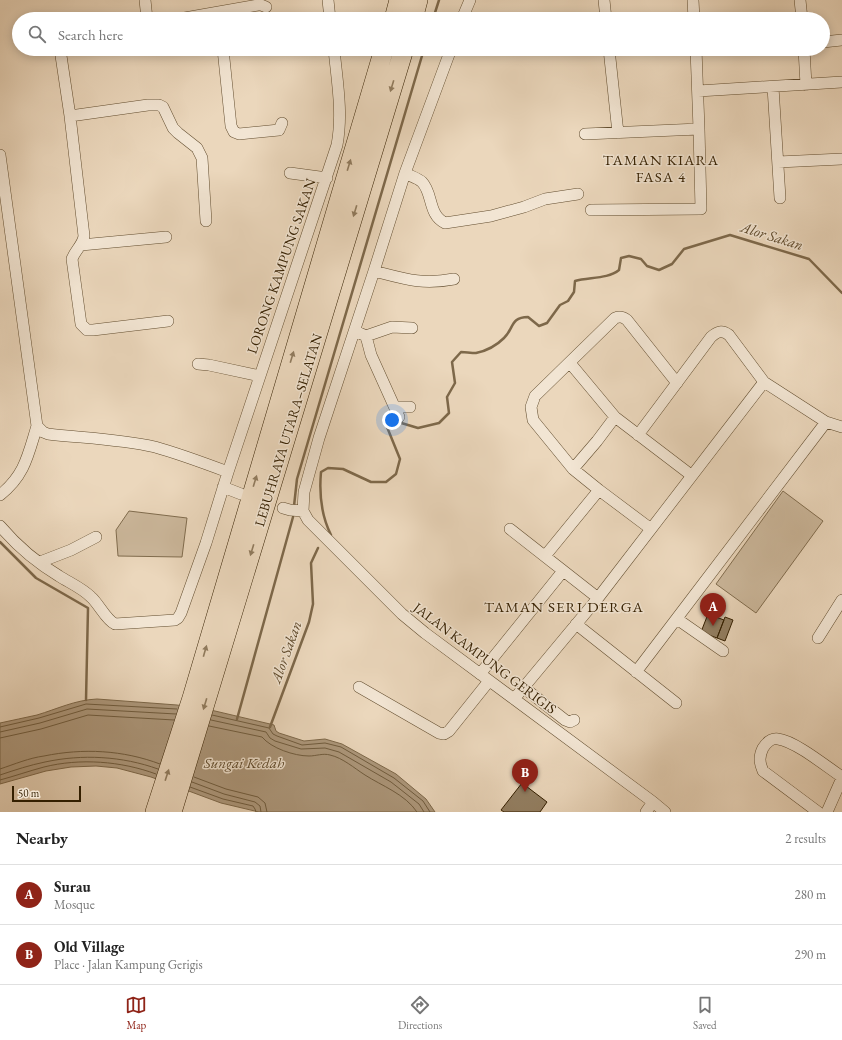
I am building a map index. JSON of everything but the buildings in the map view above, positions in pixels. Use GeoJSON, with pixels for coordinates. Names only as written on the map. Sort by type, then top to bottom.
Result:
{"type":"FeatureCollection","features":[{"type":"Feature","properties":{"kind":"highway"},"geometry":{"type":"LineString","coordinates":[[396,12],[399,0]]}},
{"type":"Feature","properties":{"kind":"highway"},"geometry":{"type":"LineString","coordinates":[[415,12],[418,0]]}},
{"type":"Feature","properties":{"kind":"highway","name":"LEBUHRAYA UTARA–SELATAN"},"geometry":{"type":"LineString","coordinates":[[172,812],[225,613],[382,56]]}},
{"type":"Feature","properties":{"kind":"highway","name":"LEBUHRAYA UTARA–SELATAN"},"geometry":{"type":"LineString","coordinates":[[155,812],[192,698],[225,613],[402,56]]}},
{"type":"Feature","properties":{"kind":"street"},"geometry":{"type":"LineString","coordinates":[[145,0],[146,12]]}},
{"type":"Feature","properties":{"kind":"street"},"geometry":{"type":"LineString","coordinates":[[328,0],[329,12]]}},
{"type":"Feature","properties":{"kind":"street"},"geometry":{"type":"LineString","coordinates":[[465,12],[470,0]]}},
{"type":"Feature","properties":{"kind":"street"},"geometry":{"type":"LineString","coordinates":[[604,0],[605,12]]}},
{"type":"Feature","properties":{"kind":"street"},"geometry":{"type":"LineString","coordinates":[[693,0],[694,12]]}},
{"type":"Feature","properties":{"kind":"street"},"geometry":{"type":"LineString","coordinates":[[800,0],[801,12]]}},
{"type":"Feature","properties":{"kind":"street"},"geometry":{"type":"LineString","coordinates":[[233,12],[258,5],[266,7]]}},
{"type":"Feature","properties":{"kind":"street"},"geometry":{"type":"LineString","coordinates":[[830,41],[842,40]]}},
{"type":"Feature","properties":{"kind":"street"},"geometry":{"type":"LineString","coordinates":[[61,56],[70,116],[84,236],[81,245],[74,254],[72,264],[80,319],[84,328],[87,330],[168,321]]}},
{"type":"Feature","properties":{"kind":"street"},"geometry":{"type":"LineString","coordinates":[[224,56],[231,126],[234,132],[239,134],[279,130],[282,123]]}},
{"type":"Feature","properties":{"kind":"street","name":"LORONG KAMPUNG SAKAN"},"geometry":{"type":"LineString","coordinates":[[40,562],[59,576],[87,593],[101,607],[110,622],[115,624],[175,620],[181,613],[206,543],[223,487],[337,145],[340,106],[335,56]]}},
{"type":"Feature","properties":{"kind":"street"},"geometry":{"type":"LineString","coordinates":[[283,508],[303,511],[304,492],[319,438],[355,331],[405,173],[448,56]]}},
{"type":"Feature","properties":{"kind":"street"},"geometry":{"type":"LineString","coordinates":[[610,56],[618,133]]}},
{"type":"Feature","properties":{"kind":"street"},"geometry":{"type":"LineString","coordinates":[[591,210],[701,209],[696,56]]}},
{"type":"Feature","properties":{"kind":"street"},"geometry":{"type":"LineString","coordinates":[[804,56],[806,85]]}},
{"type":"Feature","properties":{"kind":"street"},"geometry":{"type":"LineString","coordinates":[[698,91],[842,82]]}},
{"type":"Feature","properties":{"kind":"street"},"geometry":{"type":"LineString","coordinates":[[773,87],[780,198]]}},
{"type":"Feature","properties":{"kind":"street"},"geometry":{"type":"LineString","coordinates":[[70,116],[148,105],[159,105],[163,107],[173,128],[200,151],[202,158],[206,221]]}},
{"type":"Feature","properties":{"kind":"street"},"geometry":{"type":"LineString","coordinates":[[585,134],[699,129]]}},
{"type":"Feature","properties":{"kind":"street"},"geometry":{"type":"LineString","coordinates":[[0,155],[37,426],[24,467],[9,488],[0,495]]}},
{"type":"Feature","properties":{"kind":"street"},"geometry":{"type":"LineString","coordinates":[[778,162],[842,159]]}},
{"type":"Feature","properties":{"kind":"street"},"geometry":{"type":"LineString","coordinates":[[290,173],[327,178]]}},
{"type":"Feature","properties":{"kind":"street"},"geometry":{"type":"LineString","coordinates":[[405,173],[421,180],[425,186],[436,215],[440,221],[446,223],[491,216],[524,207],[545,199],[578,194]]}},
{"type":"Feature","properties":{"kind":"street"},"geometry":{"type":"LineString","coordinates":[[81,245],[166,237]]}},
{"type":"Feature","properties":{"kind":"street"},"geometry":{"type":"LineString","coordinates":[[374,271],[423,282],[454,280]]}},
{"type":"Feature","properties":{"kind":"street"},"geometry":{"type":"LineString","coordinates":[[651,529],[573,469],[533,420],[531,407],[535,396],[616,318],[623,317],[627,320],[677,383]]}},
{"type":"Feature","properties":{"kind":"street"},"geometry":{"type":"LineString","coordinates":[[355,331],[366,336],[392,326],[412,328]]}},
{"type":"Feature","properties":{"kind":"street"},"geometry":{"type":"LineString","coordinates":[[638,435],[711,337],[720,332],[724,332],[730,336],[764,382],[826,422],[842,427]]}},
{"type":"Feature","properties":{"kind":"street"},"geometry":{"type":"LineString","coordinates":[[366,336],[371,355],[397,412],[410,407]]}},
{"type":"Feature","properties":{"kind":"street"},"geometry":{"type":"LineString","coordinates":[[570,363],[615,417],[691,475]]}},
{"type":"Feature","properties":{"kind":"street"},"geometry":{"type":"LineString","coordinates":[[198,364],[260,376]]}},
{"type":"Feature","properties":{"kind":"street"},"geometry":{"type":"LineString","coordinates":[[514,699],[598,598],[691,475],[764,382]]}},
{"type":"Feature","properties":{"kind":"street"},"geometry":{"type":"LineString","coordinates":[[573,469],[615,417]]}},
{"type":"Feature","properties":{"kind":"street"},"geometry":{"type":"LineString","coordinates":[[636,672],[826,422]]}},
{"type":"Feature","properties":{"kind":"street"},"geometry":{"type":"LineString","coordinates":[[37,426],[43,432],[48,434],[153,447],[228,472]]}},
{"type":"Feature","properties":{"kind":"street"},"geometry":{"type":"LineString","coordinates":[[223,487],[241,494]]}},
{"type":"Feature","properties":{"kind":"street"},"geometry":{"type":"LineString","coordinates":[[544,556],[599,490]]}},
{"type":"Feature","properties":{"kind":"street","name":"JALAN KAMPUNG GERIGIS"},"geometry":{"type":"LineString","coordinates":[[303,511],[308,520],[402,614],[665,812]]}},
{"type":"Feature","properties":{"kind":"street"},"geometry":{"type":"LineString","coordinates":[[0,526],[28,555],[40,562],[71,550],[96,537]]}},
{"type":"Feature","properties":{"kind":"street"},"geometry":{"type":"LineString","coordinates":[[510,529],[598,598]]}},
{"type":"Feature","properties":{"kind":"street"},"geometry":{"type":"LineString","coordinates":[[480,674],[563,571]]}},
{"type":"Feature","properties":{"kind":"street"},"geometry":{"type":"LineString","coordinates":[[818,638],[842,600]]}},
{"type":"Feature","properties":{"kind":"street"},"geometry":{"type":"LineString","coordinates":[[677,619],[723,651]]}},
{"type":"Feature","properties":{"kind":"street"},"geometry":{"type":"LineString","coordinates":[[576,624],[676,703]]}},
{"type":"Feature","properties":{"kind":"street"},"geometry":{"type":"LineString","coordinates":[[359,687],[439,733],[444,734],[449,731],[489,681]]}},
{"type":"Feature","properties":{"kind":"street"},"geometry":{"type":"LineString","coordinates":[[523,687],[565,720],[570,722],[574,720]]}},
{"type":"Feature","properties":{"kind":"street"},"geometry":{"type":"LineString","coordinates":[[818,812],[763,771],[760,765],[760,754],[766,742],[778,739],[796,746],[842,778],[827,812]]}},
{"type":"Feature","properties":{"kind":"street"},"geometry":{"type":"LineString","coordinates":[[646,812],[653,802]]}},
{"type":"Feature","properties":{"kind":"shaded area"},"geometry":{"type":"Polygon","coordinates":[[[783,491],[823,521],[756,613],[716,584],[783,491]]]}},
{"type":"Feature","properties":{"kind":"shaded area"},"geometry":{"type":"Polygon","coordinates":[[[129,511],[187,518],[182,557],[118,556],[116,530],[129,511]]]}},
{"type":"Feature","properties":{"kind":"water","name":"Sungai Kedah"},"geometry":{"type":"Polygon","coordinates":[[[97,699],[177,705],[215,711],[274,725],[276,731],[279,733],[304,741],[325,739],[342,744],[396,774],[426,799],[435,812],[259,812],[221,803],[151,777],[117,768],[96,766],[71,767],[46,771],[0,784],[0,723],[37,715],[74,703],[97,699]]]}},
{"type":"Feature","properties":{"kind":"waterway"},"geometry":{"type":"LineString","coordinates":[[435,12],[439,0]]}},
{"type":"Feature","properties":{"kind":"waterway"},"geometry":{"type":"LineString","coordinates":[[294,506],[297,479],[422,56]]}},
{"type":"Feature","properties":{"kind":"waterway","name":"Alor Sakan"},"geometry":{"type":"LineString","coordinates":[[331,535],[323,512],[320,488],[321,472],[328,468],[343,469],[371,482],[386,482],[396,474],[400,459],[387,427],[398,422],[418,428],[439,423],[449,413],[447,397],[455,383],[452,362],[461,352],[476,353],[484,351],[498,343],[507,335],[515,321],[518,319],[528,317],[539,326],[547,323],[560,305],[568,301],[574,292],[575,281],[615,273],[619,270],[621,258],[629,256],[641,259],[647,266],[659,270],[672,264],[684,249],[730,235],[809,259],[842,293]]}},
{"type":"Feature","properties":{"kind":"waterway"},"geometry":{"type":"LineString","coordinates":[[237,719],[293,517]]}},
{"type":"Feature","properties":{"kind":"waterway"},"geometry":{"type":"LineString","coordinates":[[0,542],[36,578],[88,608],[86,700]]}},
{"type":"Feature","properties":{"kind":"waterway","name":"Alor Sakan"},"geometry":{"type":"LineString","coordinates":[[270,727],[309,622],[313,604],[311,563],[318,548]]}},
{"type":"Feature","properties":{"kind":"place","name":"Surau"},"geometry":{"type":"Point","coordinates":[713,626]}},
{"type":"Feature","properties":{"kind":"place","name":"Old Village"},"geometry":{"type":"Point","coordinates":[525,792]}},
{"type":"Feature","properties":{"kind":"district","name":"TAMAN KIARA FASA 4"},"geometry":{"type":"Point","coordinates":[661,168]}},
{"type":"Feature","properties":{"kind":"district","name":"TAMAN SERI DERGA"},"geometry":{"type":"Point","coordinates":[564,607]}}]}
